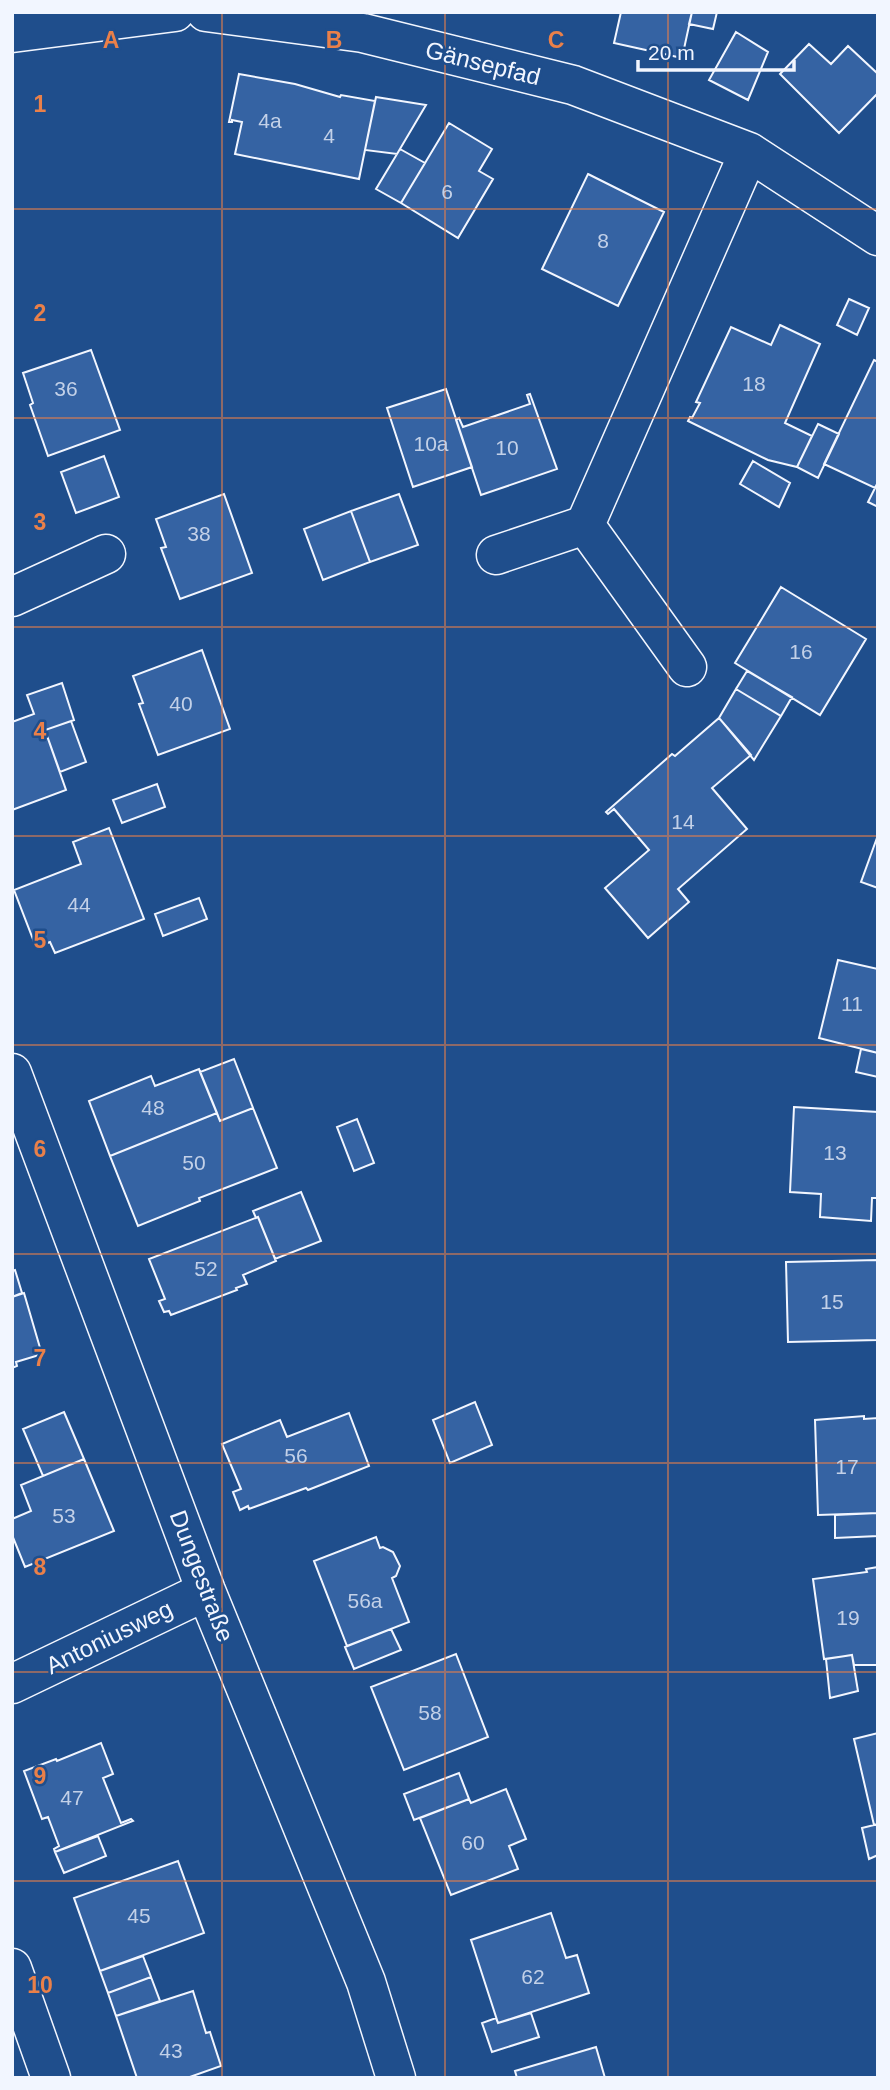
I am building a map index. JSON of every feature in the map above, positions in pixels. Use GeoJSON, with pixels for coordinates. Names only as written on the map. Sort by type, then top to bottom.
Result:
{"type":"FeatureCollection","features":[{"type":"Feature","properties":{"kind":"street"},"geometry":{"type":"LineString","coordinates":[[12,33],[175,12]]}},
{"type":"Feature","properties":{"kind":"street","name":"Gänsepfad"},"geometry":{"type":"LineString","coordinates":[[206,12],[363,33],[573,85],[749,152],[878,236]]}},
{"type":"Feature","properties":{"kind":"street"},"geometry":{"type":"LineString","coordinates":[[496,555],[585,525],[749,152]]}},
{"type":"Feature","properties":{"kind":"street"},"geometry":{"type":"LineString","coordinates":[[585,525],[687,667]]}},
{"type":"Feature","properties":{"kind":"street"},"geometry":{"type":"LineString","coordinates":[[12,597],[106,554]]}},
{"type":"Feature","properties":{"kind":"street","name":"Dungestraße"},"geometry":{"type":"LineString","coordinates":[[12,1073],[206,1591],[366,1982],[397,2078]]}},
{"type":"Feature","properties":{"kind":"street","name":"Antoniusweg"},"geometry":{"type":"LineString","coordinates":[[12,1684],[206,1591]]}},
{"type":"Feature","properties":{"kind":"street"},"geometry":{"type":"LineString","coordinates":[[12,1968],[51,2078]]}},
{"type":"Feature","properties":{"kind":"building"},"geometry":{"type":"Polygon","coordinates":[[[621,12],[692,12],[682,58],[614,43],[621,12]]]}},
{"type":"Feature","properties":{"kind":"building"},"geometry":{"type":"Polygon","coordinates":[[[692,12],[717,12],[713,29],[689,24],[692,12]]]}},
{"type":"Feature","properties":{"kind":"building"},"geometry":{"type":"Polygon","coordinates":[[[736,32],[768,52],[748,100],[709,80],[736,32]]]}},
{"type":"Feature","properties":{"kind":"building"},"geometry":{"type":"Polygon","coordinates":[[[809,44],[831,64],[848,46],[878,74],[878,93],[839,133],[780,74],[809,44]]]}},
{"type":"Feature","properties":{"kind":"building"},"geometry":{"type":"Polygon","coordinates":[[[239,74],[295,84],[340,97],[341,95],[375,101],[359,179],[235,154],[242,122],[229,122],[239,74]]]}},
{"type":"Feature","properties":{"kind":"building"},"geometry":{"type":"Polygon","coordinates":[[[376,97],[426,105],[397,154],[365,150],[376,97]]]}},
{"type":"Feature","properties":{"kind":"building"},"geometry":{"type":"Polygon","coordinates":[[[449,123],[492,149],[479,171],[493,179],[458,238],[401,203],[449,123]]]}},
{"type":"Feature","properties":{"kind":"building"},"geometry":{"type":"Polygon","coordinates":[[[400,149],[425,163],[401,203],[376,189],[400,149]]]}},
{"type":"Feature","properties":{"kind":"building"},"geometry":{"type":"Polygon","coordinates":[[[588,174],[664,212],[618,306],[542,269],[588,174]]]}},
{"type":"Feature","properties":{"kind":"building"},"geometry":{"type":"Polygon","coordinates":[[[849,299],[869,308],[857,335],[837,325],[849,299]]]}},
{"type":"Feature","properties":{"kind":"building"},"geometry":{"type":"Polygon","coordinates":[[[780,325],[820,344],[785,423],[812,436],[797,467],[768,460],[688,421],[700,403],[696,402],[731,327],[771,345],[780,325]]]}},
{"type":"Feature","properties":{"kind":"building"},"geometry":{"type":"Polygon","coordinates":[[[91,350],[120,430],[48,456],[30,405],[33,403],[23,373],[91,350]]]}},
{"type":"Feature","properties":{"kind":"building"},"geometry":{"type":"Polygon","coordinates":[[[874,360],[878,362],[878,482],[875,488],[824,464],[874,360]]]}},
{"type":"Feature","properties":{"kind":"building"},"geometry":{"type":"Polygon","coordinates":[[[446,389],[472,467],[413,487],[387,408],[446,389]]]}},
{"type":"Feature","properties":{"kind":"building"},"geometry":{"type":"Polygon","coordinates":[[[530,394],[557,469],[481,495],[456,420],[459,418],[463,427],[530,404],[527,395],[530,394]]]}},
{"type":"Feature","properties":{"kind":"building"},"geometry":{"type":"Polygon","coordinates":[[[818,424],[839,434],[818,478],[797,467],[818,424]]]}},
{"type":"Feature","properties":{"kind":"building"},"geometry":{"type":"Polygon","coordinates":[[[104,456],[119,497],[76,513],[61,472],[104,456]]]}},
{"type":"Feature","properties":{"kind":"building"},"geometry":{"type":"Polygon","coordinates":[[[753,461],[790,483],[779,507],[740,484],[753,461]]]}},
{"type":"Feature","properties":{"kind":"building"},"geometry":{"type":"Polygon","coordinates":[[[878,482],[878,507],[868,502],[878,482]]]}},
{"type":"Feature","properties":{"kind":"building"},"geometry":{"type":"Polygon","coordinates":[[[224,494],[252,573],[180,599],[161,548],[166,547],[156,519],[224,494]]]}},
{"type":"Feature","properties":{"kind":"building"},"geometry":{"type":"Polygon","coordinates":[[[399,494],[418,545],[370,562],[351,511],[399,494]]]}},
{"type":"Feature","properties":{"kind":"building"},"geometry":{"type":"Polygon","coordinates":[[[351,511],[370,562],[323,580],[304,529],[351,511]]]}},
{"type":"Feature","properties":{"kind":"building"},"geometry":{"type":"Polygon","coordinates":[[[781,587],[866,639],[820,715],[735,663],[781,587]]]}},
{"type":"Feature","properties":{"kind":"building"},"geometry":{"type":"Polygon","coordinates":[[[202,650],[230,729],[158,755],[139,704],[143,703],[133,676],[202,650]]]}},
{"type":"Feature","properties":{"kind":"building"},"geometry":{"type":"Polygon","coordinates":[[[747,671],[792,697],[781,716],[736,689],[747,671]]]}},
{"type":"Feature","properties":{"kind":"building"},"geometry":{"type":"Polygon","coordinates":[[[62,683],[74,720],[45,730],[66,790],[12,810],[12,722],[34,714],[27,695],[62,683]]]}},
{"type":"Feature","properties":{"kind":"building"},"geometry":{"type":"Polygon","coordinates":[[[736,689],[781,716],[754,760],[719,718],[736,689]]]}},
{"type":"Feature","properties":{"kind":"building"},"geometry":{"type":"Polygon","coordinates":[[[719,718],[751,755],[712,788],[747,829],[678,889],[689,902],[648,938],[605,888],[649,850],[614,809],[608,814],[606,812],[672,754],[675,756],[719,718]]]}},
{"type":"Feature","properties":{"kind":"building"},"geometry":{"type":"Polygon","coordinates":[[[71,721],[86,762],[60,772],[45,730],[71,721]]]}},
{"type":"Feature","properties":{"kind":"building"},"geometry":{"type":"Polygon","coordinates":[[[157,784],[165,807],[122,823],[113,800],[157,784]]]}},
{"type":"Feature","properties":{"kind":"building"},"geometry":{"type":"Polygon","coordinates":[[[109,828],[144,919],[55,953],[50,942],[36,947],[14,890],[81,864],[73,842],[109,828]]]}},
{"type":"Feature","properties":{"kind":"building"},"geometry":{"type":"Polygon","coordinates":[[[878,835],[878,888],[861,882],[878,835]]]}},
{"type":"Feature","properties":{"kind":"building"},"geometry":{"type":"Polygon","coordinates":[[[199,898],[207,919],[163,936],[155,914],[199,898]]]}},
{"type":"Feature","properties":{"kind":"building"},"geometry":{"type":"Polygon","coordinates":[[[838,960],[878,969],[878,1053],[819,1038],[838,960]]]}},
{"type":"Feature","properties":{"kind":"building"},"geometry":{"type":"Polygon","coordinates":[[[861,1049],[878,1053],[878,1077],[856,1072],[861,1049]]]}},
{"type":"Feature","properties":{"kind":"building"},"geometry":{"type":"Polygon","coordinates":[[[234,1059],[253,1108],[220,1121],[200,1072],[234,1059]]]}},
{"type":"Feature","properties":{"kind":"building"},"geometry":{"type":"Polygon","coordinates":[[[199,1069],[217,1113],[110,1156],[89,1101],[151,1076],[155,1086],[199,1069]]]}},
{"type":"Feature","properties":{"kind":"building"},"geometry":{"type":"Polygon","coordinates":[[[794,1107],[878,1112],[878,1198],[872,1198],[871,1221],[820,1217],[821,1194],[790,1192],[794,1107]]]}},
{"type":"Feature","properties":{"kind":"building"},"geometry":{"type":"Polygon","coordinates":[[[253,1108],[277,1168],[199,1198],[200,1201],[138,1226],[110,1156],[217,1113],[220,1121],[253,1108]]]}},
{"type":"Feature","properties":{"kind":"building"},"geometry":{"type":"Polygon","coordinates":[[[357,1119],[374,1163],[354,1171],[337,1127],[357,1119]]]}},
{"type":"Feature","properties":{"kind":"building"},"geometry":{"type":"Polygon","coordinates":[[[301,1192],[321,1241],[275,1259],[253,1211],[301,1192]]]}},
{"type":"Feature","properties":{"kind":"building"},"geometry":{"type":"Polygon","coordinates":[[[258,1217],[276,1261],[243,1275],[247,1284],[236,1288],[237,1290],[171,1315],[169,1311],[164,1312],[159,1301],[165,1299],[149,1259],[258,1217]]]}},
{"type":"Feature","properties":{"kind":"building"},"geometry":{"type":"Polygon","coordinates":[[[878,1260],[878,1340],[788,1342],[786,1262],[878,1260]]]}},
{"type":"Feature","properties":{"kind":"building"},"geometry":{"type":"Polygon","coordinates":[[[15,1270],[22,1293],[12,1297],[12,1271],[15,1270]]]}},
{"type":"Feature","properties":{"kind":"building"},"geometry":{"type":"Polygon","coordinates":[[[24,1293],[43,1358],[40,1360],[39,1355],[16,1362],[17,1366],[12,1368],[12,1297],[24,1293]]]}},
{"type":"Feature","properties":{"kind":"building"},"geometry":{"type":"Polygon","coordinates":[[[475,1402],[492,1445],[450,1463],[433,1420],[475,1402]]]}},
{"type":"Feature","properties":{"kind":"building"},"geometry":{"type":"Polygon","coordinates":[[[64,1412],[84,1459],[43,1476],[23,1429],[64,1412]]]}},
{"type":"Feature","properties":{"kind":"building"},"geometry":{"type":"Polygon","coordinates":[[[349,1413],[369,1466],[308,1490],[306,1488],[240,1510],[233,1492],[241,1489],[222,1444],[280,1420],[287,1437],[349,1413]]]}},
{"type":"Feature","properties":{"kind":"building"},"geometry":{"type":"Polygon","coordinates":[[[864,1416],[864,1419],[878,1418],[878,1513],[818,1515],[815,1420],[864,1416]]]}},
{"type":"Feature","properties":{"kind":"building"},"geometry":{"type":"Polygon","coordinates":[[[84,1459],[114,1531],[25,1567],[12,1535],[12,1519],[31,1511],[21,1485],[84,1459]]]}},
{"type":"Feature","properties":{"kind":"building"},"geometry":{"type":"Polygon","coordinates":[[[878,1513],[878,1536],[835,1538],[835,1515],[878,1513]]]}},
{"type":"Feature","properties":{"kind":"building"},"geometry":{"type":"Polygon","coordinates":[[[376,1537],[380,1548],[393,1552],[400,1566],[396,1576],[392,1578],[409,1622],[347,1646],[314,1561],[376,1537]]]}},
{"type":"Feature","properties":{"kind":"building"},"geometry":{"type":"Polygon","coordinates":[[[878,1567],[878,1665],[854,1665],[852,1655],[824,1659],[813,1579],[867,1572],[866,1569],[878,1567]]]}},
{"type":"Feature","properties":{"kind":"building"},"geometry":{"type":"Polygon","coordinates":[[[391,1629],[401,1650],[354,1669],[345,1647],[391,1629]]]}},
{"type":"Feature","properties":{"kind":"building"},"geometry":{"type":"Polygon","coordinates":[[[456,1654],[488,1737],[404,1770],[371,1687],[456,1654]]]}},
{"type":"Feature","properties":{"kind":"building"},"geometry":{"type":"Polygon","coordinates":[[[852,1655],[858,1691],[830,1698],[826,1659],[852,1655]]]}},
{"type":"Feature","properties":{"kind":"building"},"geometry":{"type":"Polygon","coordinates":[[[878,1733],[878,1824],[874,1825],[854,1739],[878,1733]]]}},
{"type":"Feature","properties":{"kind":"building"},"geometry":{"type":"Polygon","coordinates":[[[101,1743],[113,1774],[103,1778],[121,1823],[131,1819],[133,1821],[55,1852],[54,1849],[59,1846],[48,1817],[42,1819],[24,1771],[101,1743]]]}},
{"type":"Feature","properties":{"kind":"building"},"geometry":{"type":"Polygon","coordinates":[[[459,1773],[469,1799],[414,1820],[404,1794],[459,1773]]]}},
{"type":"Feature","properties":{"kind":"building"},"geometry":{"type":"Polygon","coordinates":[[[506,1789],[526,1839],[509,1846],[518,1869],[451,1895],[420,1818],[469,1799],[471,1803],[506,1789]]]}},
{"type":"Feature","properties":{"kind":"building"},"geometry":{"type":"Polygon","coordinates":[[[878,1824],[878,1855],[869,1859],[862,1828],[878,1824]]]}},
{"type":"Feature","properties":{"kind":"building"},"geometry":{"type":"Polygon","coordinates":[[[98,1836],[106,1856],[64,1873],[55,1852],[98,1836]]]}},
{"type":"Feature","properties":{"kind":"building"},"geometry":{"type":"Polygon","coordinates":[[[178,1861],[204,1933],[100,1971],[74,1898],[178,1861]]]}},
{"type":"Feature","properties":{"kind":"building"},"geometry":{"type":"Polygon","coordinates":[[[551,1913],[566,1958],[577,1955],[589,1993],[498,2023],[471,1940],[551,1913]]]}},
{"type":"Feature","properties":{"kind":"building"},"geometry":{"type":"Polygon","coordinates":[[[143,1956],[151,1977],[108,1993],[100,1971],[143,1956]]]}},
{"type":"Feature","properties":{"kind":"building"},"geometry":{"type":"Polygon","coordinates":[[[151,1977],[160,2001],[116,2016],[108,1993],[151,1977]]]}},
{"type":"Feature","properties":{"kind":"building"},"geometry":{"type":"Polygon","coordinates":[[[193,1991],[206,2033],[210,2032],[221,2066],[187,2078],[137,2078],[116,2016],[193,1991]]]}},
{"type":"Feature","properties":{"kind":"building"},"geometry":{"type":"Polygon","coordinates":[[[531,2013],[539,2037],[492,2052],[482,2023],[496,2018],[498,2023],[531,2013]]]}},
{"type":"Feature","properties":{"kind":"building"},"geometry":{"type":"Polygon","coordinates":[[[596,2047],[605,2078],[517,2078],[515,2071],[596,2047]]]}}]}
